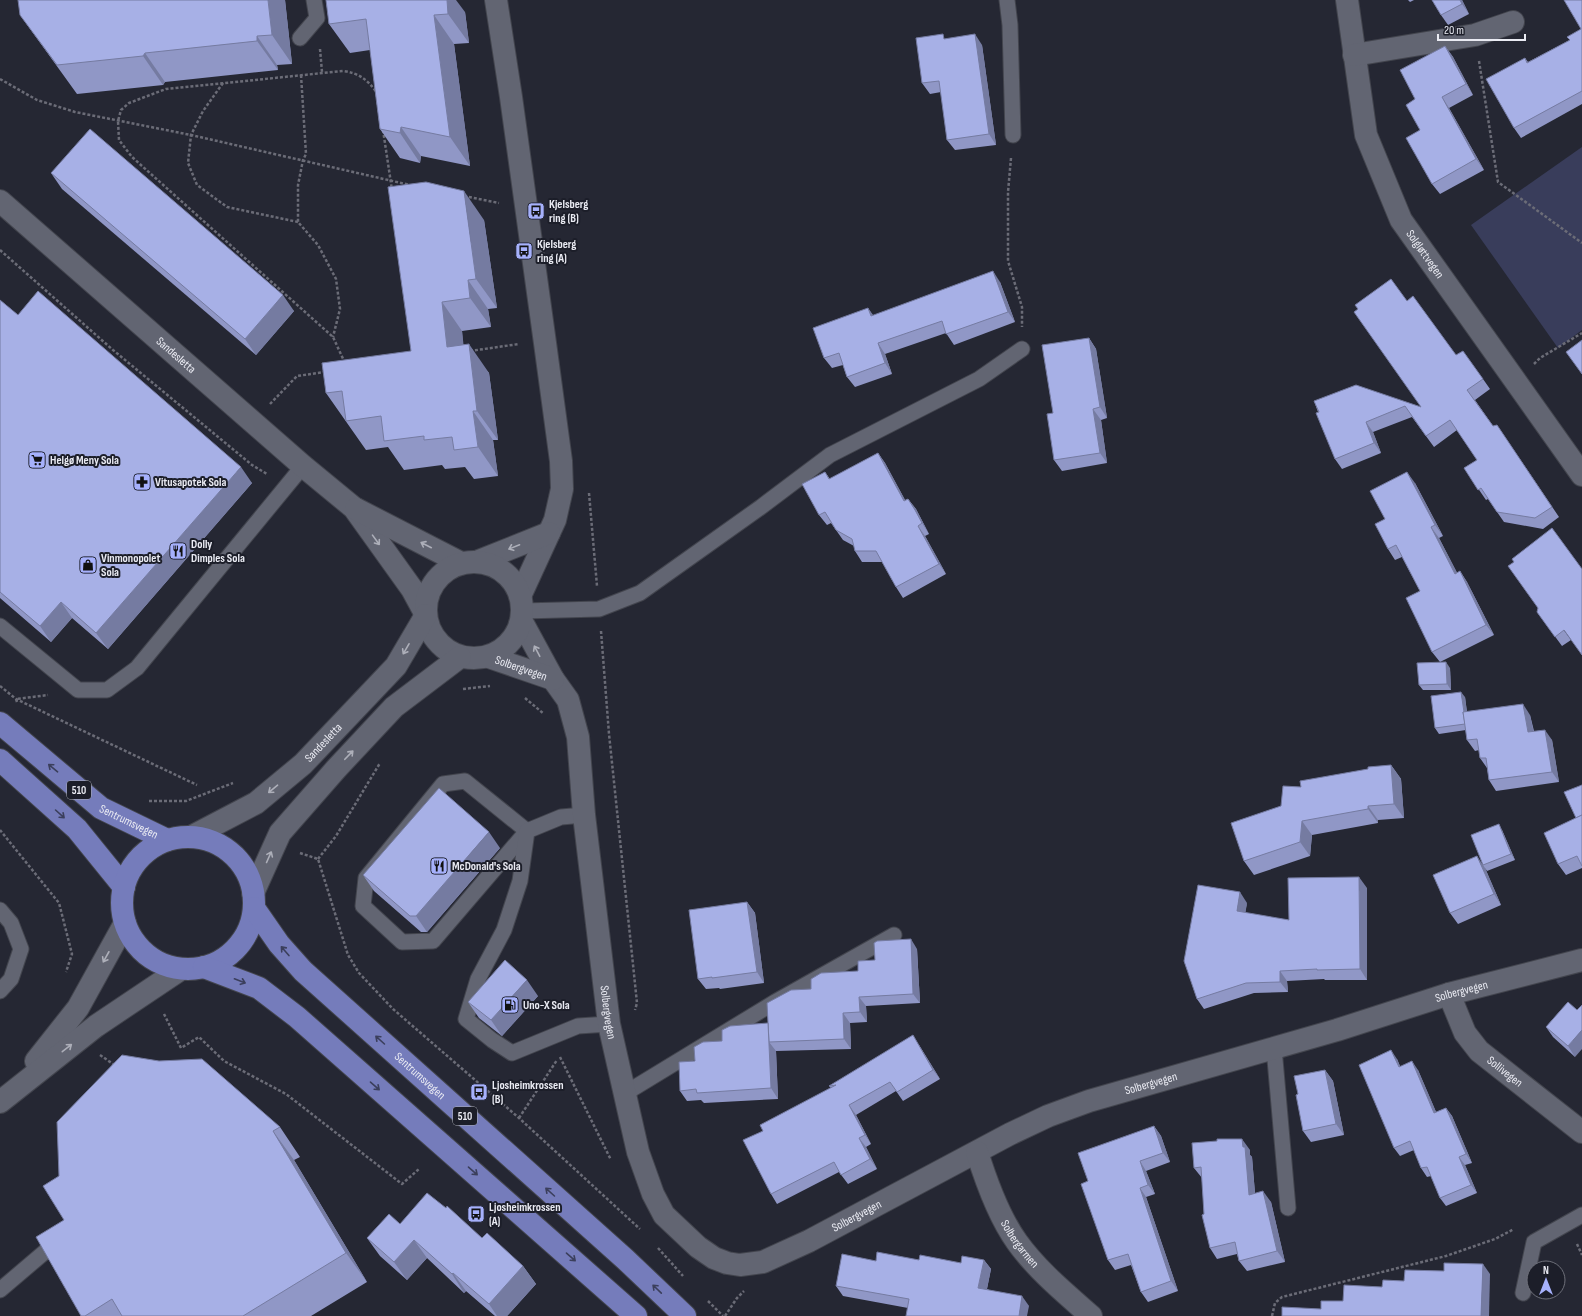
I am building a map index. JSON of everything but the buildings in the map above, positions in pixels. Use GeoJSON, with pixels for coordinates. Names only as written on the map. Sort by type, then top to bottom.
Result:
{"type":"FeatureCollection","features":[{"type":"Feature","properties":{"kind":"main road","name":"Sentrumsvegen"},"geometry":{"type":"LineString","coordinates":[[0,723],[100,808],[168,840]]}},
{"type":"Feature","properties":{"kind":"main road","name":"510"},"geometry":{"type":"LineString","coordinates":[[0,760],[77,829],[124,887]]}},
{"type":"Feature","properties":{"kind":"main road","name":"Sentrumsvegen"},"geometry":{"type":"LineString","coordinates":[[254,900],[249,928],[238,945],[223,959],[204,967],[181,969],[162,964],[146,954],[133,940],[125,923],[122,905],[124,887],[133,867],[148,850],[168,840],[191,837],[214,843],[225,848],[238,860],[248,876],[254,900],[279,944],[303,972],[626,1259],[685,1316]]}},
{"type":"Feature","properties":{"kind":"main road","name":"Sentrumsvegen"},"geometry":{"type":"LineString","coordinates":[[204,967],[259,988],[297,1017],[636,1316]]}},
{"type":"Feature","properties":{"kind":"street"},"geometry":{"type":"LineString","coordinates":[[496,0],[511,97],[561,461],[562,488],[555,520],[522,609]]}},
{"type":"Feature","properties":{"kind":"street","name":"Solgløttvegen"},"geometry":{"type":"LineString","coordinates":[[1347,0],[1366,135],[1401,220],[1582,475]]}},
{"type":"Feature","properties":{"kind":"street"},"geometry":{"type":"LineString","coordinates":[[1354,55],[1475,35],[1512,22]]}},
{"type":"Feature","properties":{"kind":"street","name":"Sandesletta"},"geometry":{"type":"LineString","coordinates":[[2,206],[303,466],[354,508],[470,562],[492,565],[505,571],[514,582],[522,609],[511,641],[504,649],[489,657],[475,659],[460,657],[443,648],[431,633],[425,614],[412,589],[354,508]]}},
{"type":"Feature","properties":{"kind":"street"},"geometry":{"type":"LineString","coordinates":[[470,562],[549,533]]}},
{"type":"Feature","properties":{"kind":"street","name":"Sandesletta"},"geometry":{"type":"LineString","coordinates":[[191,837],[256,803],[303,764],[396,666],[425,614],[429,591],[442,573],[470,562]]}},
{"type":"Feature","properties":{"kind":"street","name":"Solbergvegen"},"geometry":{"type":"LineString","coordinates":[[522,609],[553,679],[568,700],[578,736],[584,814],[609,1024],[638,1152],[653,1194],[664,1215],[698,1247],[714,1258],[727,1263],[751,1264],[769,1259],[809,1241],[1048,1116],[1089,1101],[1274,1048],[1449,994],[1582,960]]}},
{"type":"Feature","properties":{"kind":"street"},"geometry":{"type":"LineString","coordinates":[[254,900],[280,833],[336,768],[394,708],[460,657]]}},
{"type":"Feature","properties":{"kind":"street","name":"Solbergvegen"},"geometry":{"type":"LineString","coordinates":[[489,657],[553,679]]}},
{"type":"Feature","properties":{"kind":"street"},"geometry":{"type":"LineString","coordinates":[[7,1095],[78,1008],[125,923]]}},
{"type":"Feature","properties":{"kind":"street"},"geometry":{"type":"LineString","coordinates":[[7,1095],[96,1026],[181,969]]}},
{"type":"Feature","properties":{"kind":"street","name":"Sollivegen"},"geometry":{"type":"LineString","coordinates":[[1449,994],[1465,1034],[1479,1051],[1582,1132]]}},
{"type":"Feature","properties":{"kind":"street","name":"Solbergarmen"},"geometry":{"type":"LineString","coordinates":[[977,1152],[990,1191],[1016,1242],[1053,1282],[1091,1316]]}},
{"type":"Feature","properties":{"kind":"lane"},"geometry":{"type":"LineString","coordinates":[[300,38],[317,18],[314,0]]}},
{"type":"Feature","properties":{"kind":"lane"},"geometry":{"type":"LineString","coordinates":[[1008,0],[1013,135]]}},
{"type":"Feature","properties":{"kind":"lane"},"geometry":{"type":"LineString","coordinates":[[522,609],[599,609],[640,593],[761,507],[830,455],[979,379],[1022,350]]}},
{"type":"Feature","properties":{"kind":"lane"},"geometry":{"type":"LineString","coordinates":[[0,626],[78,690],[107,690],[137,668],[303,466]]}},
{"type":"Feature","properties":{"kind":"lane"},"geometry":{"type":"LineString","coordinates":[[527,830],[465,781],[443,784],[366,878],[363,906],[402,942],[433,941],[527,830],[562,817],[584,814]]}},
{"type":"Feature","properties":{"kind":"lane"},"geometry":{"type":"LineString","coordinates":[[527,830],[520,881],[504,930],[478,979],[466,1019],[492,1040],[512,1053],[578,1026],[609,1024]]}},
{"type":"Feature","properties":{"kind":"lane"},"geometry":{"type":"LineString","coordinates":[[0,910],[10,923],[21,949],[10,979],[0,991]]}},
{"type":"Feature","properties":{"kind":"lane"},"geometry":{"type":"LineString","coordinates":[[624,1094],[775,1002],[894,935]]}},
{"type":"Feature","properties":{"kind":"lane"},"geometry":{"type":"LineString","coordinates":[[1274,1048],[1288,1208]]}},
{"type":"Feature","properties":{"kind":"lane"},"geometry":{"type":"LineString","coordinates":[[1523,1293],[1534,1242],[1582,1215]]}},
{"type":"Feature","properties":{"kind":"lane"},"geometry":{"type":"LineString","coordinates":[[0,1290],[61,1238]]}},
{"type":"Feature","properties":{"kind":"path"},"geometry":{"type":"LineString","coordinates":[[1475,35],[1498,182],[1582,243]]}},
{"type":"Feature","properties":{"kind":"path"},"geometry":{"type":"LineString","coordinates":[[348,369],[333,337],[132,157],[119,140],[118,121],[121,110],[129,103],[166,89],[223,83],[343,71],[354,73],[369,82],[377,94]]}},
{"type":"Feature","properties":{"kind":"path"},"geometry":{"type":"LineString","coordinates":[[298,222],[298,185],[303,160],[306,154],[301,75]]}},
{"type":"Feature","properties":{"kind":"path"},"geometry":{"type":"LineString","coordinates":[[0,79],[37,100],[76,112],[191,135],[411,185]]}},
{"type":"Feature","properties":{"kind":"path"},"geometry":{"type":"LineString","coordinates":[[223,83],[203,111],[191,135],[188,162],[197,185],[227,207],[298,222],[318,245],[336,279],[340,309],[333,337]]}},
{"type":"Feature","properties":{"kind":"path"},"geometry":{"type":"LineString","coordinates":[[382,123],[392,196]]}},
{"type":"Feature","properties":{"kind":"path"},"geometry":{"type":"LineString","coordinates":[[1013,135],[1008,192],[1008,261],[1022,307],[1022,350]]}},
{"type":"Feature","properties":{"kind":"path"},"geometry":{"type":"LineString","coordinates":[[462,195],[507,204]]}},
{"type":"Feature","properties":{"kind":"path"},"geometry":{"type":"LineString","coordinates":[[1517,385],[1540,358],[1582,333]]}},
{"type":"Feature","properties":{"kind":"path"},"geometry":{"type":"LineString","coordinates":[[462,352],[522,344]]}},
{"type":"Feature","properties":{"kind":"path"},"geometry":{"type":"LineString","coordinates":[[269,406],[297,376],[326,372]]}},
{"type":"Feature","properties":{"kind":"path"},"geometry":{"type":"LineString","coordinates":[[589,490],[609,734],[637,1003],[634,1013],[609,1024]]}},
{"type":"Feature","properties":{"kind":"path"},"geometry":{"type":"LineString","coordinates":[[0,686],[16,699],[197,786]]}},
{"type":"Feature","properties":{"kind":"path"},"geometry":{"type":"LineString","coordinates":[[293,850],[318,859],[348,955],[359,973],[393,1009],[519,1118],[642,1231]]}},
{"type":"Feature","properties":{"kind":"path"},"geometry":{"type":"LineString","coordinates":[[164,1014],[180,1048],[199,1037],[224,1061],[286,1094],[402,1184],[419,1169]]}},
{"type":"Feature","properties":{"kind":"path"},"geometry":{"type":"LineString","coordinates":[[96,1052],[121,1070]]}},
{"type":"Feature","properties":{"kind":"path"},"geometry":{"type":"LineString","coordinates":[[560,1057],[614,1167]]}},
{"type":"Feature","properties":{"kind":"path"},"geometry":{"type":"LineString","coordinates":[[635,1219],[637,1225]]}},
{"type":"Feature","properties":{"kind":"path"},"geometry":{"type":"LineString","coordinates":[[1272,1316],[1275,1303],[1282,1296],[1446,1256],[1495,1239],[1515,1228]]}},
{"type":"Feature","properties":{"kind":"path"},"geometry":{"type":"LineString","coordinates":[[653,1242],[684,1276]]}},
{"type":"Feature","properties":{"kind":"path"},"geometry":{"type":"LineString","coordinates":[[706,1299],[723,1316]]}},
{"type":"Feature","properties":{"kind":"shaded area"},"geometry":{"type":"Polygon","coordinates":[[[1582,147],[1582,330],[1558,348],[1471,225],[1582,147]]]}},
{"type":"Feature","properties":{"kind":"place","name":"Kjelsberg ring (B)"},"geometry":{"type":"Point","coordinates":[536,211]}},
{"type":"Feature","properties":{"kind":"place","name":"Kjelsberg ring (A)"},"geometry":{"type":"Point","coordinates":[524,251]}},
{"type":"Feature","properties":{"kind":"place","name":"Helgø Meny Sola"},"geometry":{"type":"Point","coordinates":[37,460]}},
{"type":"Feature","properties":{"kind":"place","name":"Vitusapotek Sola"},"geometry":{"type":"Point","coordinates":[142,482]}},
{"type":"Feature","properties":{"kind":"place","name":"Dolly Dimples Sola"},"geometry":{"type":"Point","coordinates":[178,551]}},
{"type":"Feature","properties":{"kind":"place","name":"Vinmonopolet Sola"},"geometry":{"type":"Point","coordinates":[88,565]}},
{"type":"Feature","properties":{"kind":"place","name":"McDonald's Sola"},"geometry":{"type":"Point","coordinates":[439,866]}},
{"type":"Feature","properties":{"kind":"place","name":"Uno-X Sola"},"geometry":{"type":"Point","coordinates":[510,1005]}},
{"type":"Feature","properties":{"kind":"place","name":"Ljosheimkrossen (B)"},"geometry":{"type":"Point","coordinates":[479,1092]}},
{"type":"Feature","properties":{"kind":"place","name":"Ljosheimkrossen (A)"},"geometry":{"type":"Point","coordinates":[476,1214]}}]}
